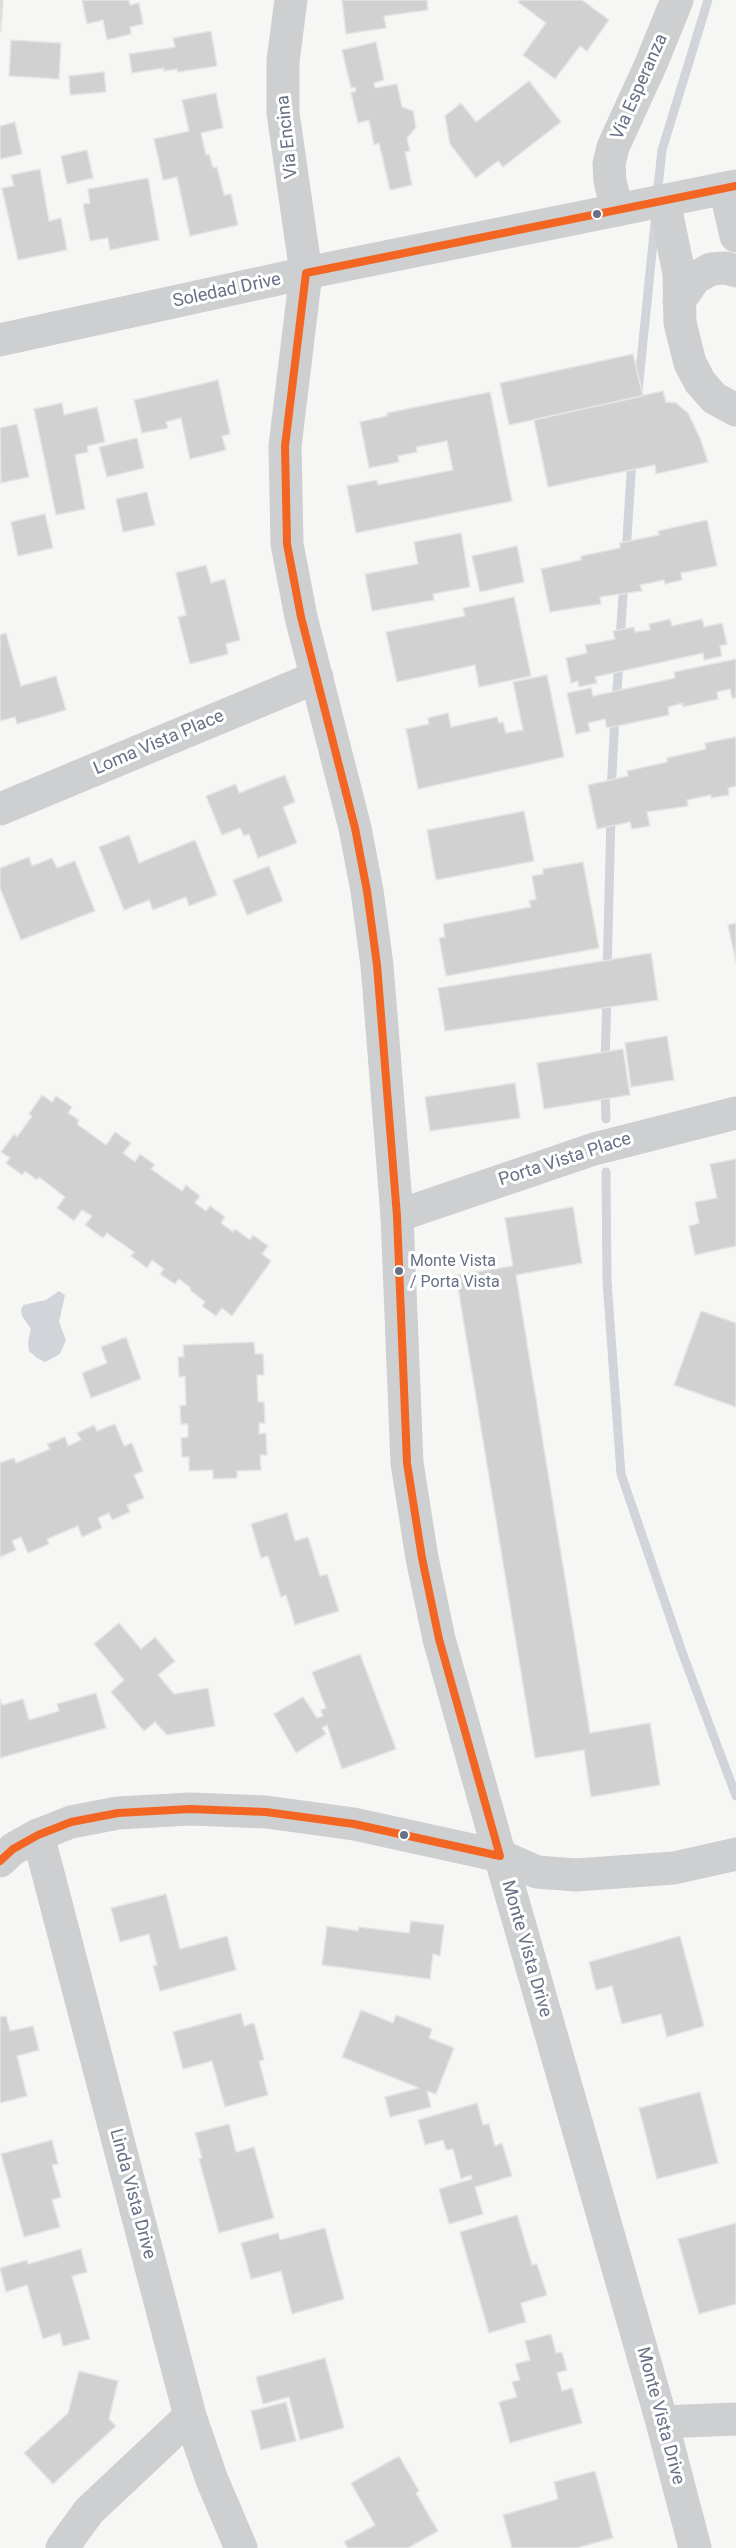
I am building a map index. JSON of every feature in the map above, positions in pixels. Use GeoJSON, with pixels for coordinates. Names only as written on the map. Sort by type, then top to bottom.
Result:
{"type":"FeatureCollection","features":[{"type":"Feature","properties":{"kind":"street","name":"Via Encina"},"geometry":{"type":"LineString","coordinates":[[291,0],[283,61],[283,113],[306,273]]}},
{"type":"Feature","properties":{"kind":"street","name":"Via Esperanza"},"geometry":{"type":"LineString","coordinates":[[617,210],[610,181],[613,147],[677,0]]}},
{"type":"Feature","properties":{"kind":"street","name":"Soledad Drive"},"geometry":{"type":"LineString","coordinates":[[0,340],[306,273],[731,187]]}},
{"type":"Feature","properties":{"kind":"street"},"geometry":{"type":"LineString","coordinates":[[731,187],[736,236]]}},
{"type":"Feature","properties":{"kind":"street"},"geometry":{"type":"LineString","coordinates":[[664,201],[679,273],[682,339],[690,363],[700,382],[714,398],[736,410]]}},
{"type":"Feature","properties":{"kind":"street"},"geometry":{"type":"LineString","coordinates":[[679,301],[695,278],[711,269],[726,268],[736,271]]}},
{"type":"Feature","properties":{"kind":"street","name":"Monte Vista Drive"},"geometry":{"type":"LineString","coordinates":[[306,273],[288,412],[284,495],[292,572],[355,828],[367,891],[381,997],[397,1216],[407,1463],[422,1558],[439,1639],[662,2422],[695,2548]]}},
{"type":"Feature","properties":{"kind":"street","name":"Loma Vista Place"},"geometry":{"type":"LineString","coordinates":[[0,809],[317,677]]}},
{"type":"Feature","properties":{"kind":"street","name":"Porta Vista Place"},"geometry":{"type":"LineString","coordinates":[[397,1216],[594,1149],[736,1113]]}},
{"type":"Feature","properties":{"kind":"street"},"geometry":{"type":"LineString","coordinates":[[0,1861],[13,1849],[38,1835],[71,1822],[118,1813],[190,1809],[266,1812],[354,1824],[500,1856],[537,1872],[576,1875],[674,1868],[736,1854]]}},
{"type":"Feature","properties":{"kind":"street","name":"Linda Vista Drive"},"geometry":{"type":"LineString","coordinates":[[38,1835],[190,2416],[212,2480],[241,2548]]}},
{"type":"Feature","properties":{"kind":"street"},"geometry":{"type":"LineString","coordinates":[[62,2548],[89,2511],[190,2416]]}},
{"type":"Feature","properties":{"kind":"street"},"geometry":{"type":"LineString","coordinates":[[662,2422],[736,2419]]}},
{"type":"Feature","properties":{"kind":"shaded area"},"geometry":{"type":"Polygon","coordinates":[[[59,1291],[65,1295],[59,1322],[66,1340],[60,1354],[45,1362],[29,1351],[28,1342],[31,1329],[22,1316],[21,1310],[23,1305],[46,1300],[59,1291]]]}},
{"type":"Feature","properties":{"kind":"building"},"geometry":{"type":"Polygon","coordinates":[[[0,0],[3,0],[1,32],[0,32],[0,0]]]}},
{"type":"Feature","properties":{"kind":"building"},"geometry":{"type":"Polygon","coordinates":[[[82,0],[129,0],[130,5],[139,3],[143,24],[130,27],[131,34],[107,40],[103,20],[87,24],[82,0]]]}},
{"type":"Feature","properties":{"kind":"building"},"geometry":{"type":"Polygon","coordinates":[[[342,0],[427,0],[428,10],[384,16],[386,28],[346,34],[342,0]]]}},
{"type":"Feature","properties":{"kind":"building"},"geometry":{"type":"Polygon","coordinates":[[[520,0],[582,0],[609,20],[587,51],[580,46],[555,79],[523,55],[546,23],[518,2],[520,0]]]}},
{"type":"Feature","properties":{"kind":"building"},"geometry":{"type":"Polygon","coordinates":[[[211,31],[217,66],[178,72],[177,69],[164,71],[164,68],[132,73],[129,54],[175,47],[173,38],[211,31]]]}},
{"type":"Feature","properties":{"kind":"building"},"geometry":{"type":"Polygon","coordinates":[[[11,40],[61,43],[59,79],[9,76],[11,40]]]}},
{"type":"Feature","properties":{"kind":"building"},"geometry":{"type":"Polygon","coordinates":[[[376,42],[384,80],[374,83],[375,88],[397,84],[402,107],[413,111],[416,127],[407,138],[410,151],[405,152],[412,185],[390,190],[379,143],[374,145],[369,120],[358,123],[351,93],[356,91],[355,87],[351,88],[342,50],[376,42]]]}},
{"type":"Feature","properties":{"kind":"building"},"geometry":{"type":"Polygon","coordinates":[[[104,72],[106,92],[70,95],[69,76],[104,72]]]}},
{"type":"Feature","properties":{"kind":"building"},"geometry":{"type":"Polygon","coordinates":[[[529,81],[561,122],[503,167],[498,161],[476,178],[450,144],[445,116],[461,103],[476,122],[529,81]]]}},
{"type":"Feature","properties":{"kind":"building"},"geometry":{"type":"Polygon","coordinates":[[[216,93],[223,128],[201,133],[206,155],[209,154],[213,168],[217,167],[224,195],[231,194],[238,225],[190,236],[177,177],[163,180],[154,139],[189,131],[182,100],[216,93]]]}},
{"type":"Feature","properties":{"kind":"building"},"geometry":{"type":"Polygon","coordinates":[[[15,122],[22,154],[0,159],[0,126],[15,122]]]}},
{"type":"Feature","properties":{"kind":"building"},"geometry":{"type":"Polygon","coordinates":[[[87,150],[93,178],[67,184],[61,156],[87,150]]]}},
{"type":"Feature","properties":{"kind":"building"},"geometry":{"type":"Polygon","coordinates":[[[40,169],[49,221],[61,218],[67,250],[18,260],[2,188],[14,186],[11,175],[40,169]]]}},
{"type":"Feature","properties":{"kind":"building"},"geometry":{"type":"Polygon","coordinates":[[[148,178],[159,240],[110,250],[108,238],[90,241],[83,204],[90,203],[88,189],[148,178]]]}},
{"type":"Feature","properties":{"kind":"building"},"geometry":{"type":"Polygon","coordinates":[[[633,354],[643,396],[509,425],[500,383],[633,354]]]}},
{"type":"Feature","properties":{"kind":"building"},"geometry":{"type":"Polygon","coordinates":[[[218,380],[230,434],[222,436],[226,450],[190,459],[181,418],[166,422],[168,428],[142,433],[134,400],[218,380]]]}},
{"type":"Feature","properties":{"kind":"building"},"geometry":{"type":"Polygon","coordinates":[[[663,391],[666,402],[676,403],[688,413],[708,462],[656,474],[655,465],[548,487],[534,420],[663,391]]]}},
{"type":"Feature","properties":{"kind":"building"},"geometry":{"type":"Polygon","coordinates":[[[490,392],[512,501],[356,533],[347,486],[377,480],[378,485],[453,470],[447,441],[416,447],[417,452],[398,456],[399,462],[369,468],[360,422],[387,416],[387,413],[490,392]]]}},
{"type":"Feature","properties":{"kind":"building"},"geometry":{"type":"Polygon","coordinates":[[[62,403],[64,415],[97,407],[105,442],[87,446],[88,452],[75,455],[85,509],[56,515],[34,409],[62,403]]]}},
{"type":"Feature","properties":{"kind":"building"},"geometry":{"type":"Polygon","coordinates":[[[17,424],[29,477],[1,483],[0,428],[17,424]]]}},
{"type":"Feature","properties":{"kind":"building"},"geometry":{"type":"Polygon","coordinates":[[[137,438],[144,468],[107,477],[99,447],[137,438]]]}},
{"type":"Feature","properties":{"kind":"building"},"geometry":{"type":"Polygon","coordinates":[[[147,492],[155,525],[123,532],[116,499],[147,492]]]}},
{"type":"Feature","properties":{"kind":"building"},"geometry":{"type":"Polygon","coordinates":[[[45,514],[53,548],[18,556],[11,522],[45,514]]]}},
{"type":"Feature","properties":{"kind":"building"},"geometry":{"type":"Polygon","coordinates":[[[707,520],[717,566],[681,573],[682,580],[665,584],[664,580],[640,585],[642,591],[600,597],[601,604],[550,612],[541,569],[581,560],[581,556],[620,548],[620,543],[659,535],[658,531],[707,520]]]}},
{"type":"Feature","properties":{"kind":"building"},"geometry":{"type":"Polygon","coordinates":[[[461,533],[470,587],[433,594],[434,600],[372,611],[365,574],[418,564],[414,542],[461,533]]]}},
{"type":"Feature","properties":{"kind":"building"},"geometry":{"type":"Polygon","coordinates":[[[517,546],[524,582],[480,592],[472,556],[517,546]]]}},
{"type":"Feature","properties":{"kind":"building"},"geometry":{"type":"Polygon","coordinates":[[[206,565],[211,583],[225,579],[240,640],[226,644],[228,654],[190,664],[178,617],[186,615],[176,573],[206,565]]]}},
{"type":"Feature","properties":{"kind":"building"},"geometry":{"type":"Polygon","coordinates":[[[514,597],[531,676],[479,687],[475,665],[397,682],[386,632],[465,616],[463,608],[514,597]]]}},
{"type":"Feature","properties":{"kind":"building"},"geometry":{"type":"Polygon","coordinates":[[[670,619],[672,626],[702,619],[704,627],[722,623],[727,644],[720,646],[722,656],[704,660],[703,653],[595,677],[597,683],[579,687],[578,681],[571,683],[566,658],[587,653],[585,645],[615,639],[613,631],[634,627],[635,632],[650,630],[649,624],[670,619]]]}},
{"type":"Feature","properties":{"kind":"building"},"geometry":{"type":"Polygon","coordinates":[[[6,633],[21,686],[56,676],[66,710],[17,724],[15,717],[0,721],[0,635],[6,633]]]}},
{"type":"Feature","properties":{"kind":"building"},"geometry":{"type":"Polygon","coordinates":[[[736,659],[736,698],[732,698],[730,689],[717,692],[718,699],[683,707],[683,703],[668,707],[669,715],[607,728],[605,719],[588,723],[590,731],[576,734],[567,693],[591,688],[593,696],[675,678],[674,672],[736,659]]]}},
{"type":"Feature","properties":{"kind":"building"},"geometry":{"type":"Polygon","coordinates":[[[547,675],[564,757],[418,789],[406,729],[429,724],[428,718],[448,713],[451,727],[497,717],[499,723],[503,722],[506,733],[523,730],[513,682],[547,675]]]}},
{"type":"Feature","properties":{"kind":"building"},"geometry":{"type":"Polygon","coordinates":[[[736,737],[736,786],[728,788],[729,795],[711,798],[711,795],[687,800],[688,806],[647,812],[650,826],[632,829],[630,822],[597,829],[588,785],[628,776],[627,771],[667,762],[667,758],[706,749],[705,743],[736,737]]]}},
{"type":"Feature","properties":{"kind":"building"},"geometry":{"type":"Polygon","coordinates":[[[285,775],[295,802],[283,807],[297,843],[258,858],[249,834],[244,836],[240,828],[222,835],[206,796],[236,784],[239,793],[285,775]]]}},
{"type":"Feature","properties":{"kind":"building"},"geometry":{"type":"Polygon","coordinates":[[[524,811],[534,861],[436,880],[427,830],[524,811]]]}},
{"type":"Feature","properties":{"kind":"building"},"geometry":{"type":"Polygon","coordinates":[[[129,835],[139,863],[195,840],[217,895],[189,906],[186,897],[153,910],[149,900],[124,910],[99,847],[129,835]]]}},
{"type":"Feature","properties":{"kind":"building"},"geometry":{"type":"Polygon","coordinates":[[[29,857],[32,866],[52,858],[57,868],[75,861],[95,911],[21,940],[0,888],[0,868],[29,857]]]}},
{"type":"Feature","properties":{"kind":"building"},"geometry":{"type":"Polygon","coordinates":[[[583,862],[599,948],[446,976],[439,938],[445,937],[443,924],[531,907],[529,901],[536,899],[532,876],[543,874],[543,869],[583,862]]]}},
{"type":"Feature","properties":{"kind":"building"},"geometry":{"type":"Polygon","coordinates":[[[269,866],[283,901],[247,915],[233,880],[269,866]]]}},
{"type":"Feature","properties":{"kind":"building"},"geometry":{"type":"Polygon","coordinates":[[[736,923],[736,962],[728,925],[736,923]]]}},
{"type":"Feature","properties":{"kind":"building"},"geometry":{"type":"Polygon","coordinates":[[[651,953],[658,1000],[445,1031],[438,988],[651,953]]]}},
{"type":"Feature","properties":{"kind":"building"},"geometry":{"type":"Polygon","coordinates":[[[667,1036],[674,1080],[631,1087],[625,1043],[667,1036]]]}},
{"type":"Feature","properties":{"kind":"building"},"geometry":{"type":"Polygon","coordinates":[[[623,1049],[630,1095],[544,1109],[537,1063],[623,1049]]]}},
{"type":"Feature","properties":{"kind":"building"},"geometry":{"type":"Polygon","coordinates":[[[515,1083],[520,1118],[430,1131],[425,1097],[515,1083]]]}},
{"type":"Feature","properties":{"kind":"building"},"geometry":{"type":"Polygon","coordinates":[[[42,1095],[52,1102],[56,1096],[72,1107],[68,1113],[79,1120],[77,1124],[106,1145],[115,1132],[131,1143],[123,1153],[135,1162],[140,1154],[155,1165],[151,1169],[182,1191],[186,1185],[200,1196],[195,1203],[206,1211],[210,1206],[225,1217],[221,1223],[233,1232],[235,1229],[250,1240],[253,1235],[268,1246],[262,1254],[271,1261],[232,1316],[222,1308],[216,1316],[202,1306],[205,1302],[179,1279],[175,1284],[160,1274],[164,1269],[152,1260],[147,1268],[131,1256],[134,1252],[107,1233],[103,1238],[85,1225],[92,1216],[82,1210],[74,1221],[57,1208],[65,1197],[39,1177],[37,1180],[25,1171],[22,1175],[6,1163],[10,1158],[1,1152],[14,1134],[17,1137],[32,1116],[29,1114],[42,1095]]]}},
{"type":"Feature","properties":{"kind":"building"},"geometry":{"type":"Polygon","coordinates":[[[736,1159],[736,1246],[695,1255],[689,1226],[699,1223],[695,1202],[717,1198],[710,1164],[736,1159]]]}},
{"type":"Feature","properties":{"kind":"building"},"geometry":{"type":"Polygon","coordinates":[[[573,1207],[582,1263],[516,1275],[590,1733],[650,1723],[660,1785],[591,1797],[584,1750],[535,1758],[456,1275],[513,1266],[505,1218],[573,1207]]]}},
{"type":"Feature","properties":{"kind":"building"},"geometry":{"type":"Polygon","coordinates":[[[701,1311],[736,1323],[736,1407],[674,1385],[701,1311]]]}},
{"type":"Feature","properties":{"kind":"building"},"geometry":{"type":"Polygon","coordinates":[[[126,1337],[141,1379],[91,1398],[82,1373],[107,1363],[101,1347],[126,1337]]]}},
{"type":"Feature","properties":{"kind":"building"},"geometry":{"type":"Polygon","coordinates":[[[254,1342],[255,1354],[263,1354],[264,1375],[257,1375],[258,1402],[264,1402],[265,1423],[259,1423],[259,1434],[266,1433],[267,1455],[260,1455],[261,1470],[237,1471],[237,1478],[213,1479],[213,1470],[189,1471],[189,1457],[182,1457],[181,1438],[188,1437],[188,1424],[181,1424],[180,1406],[186,1405],[185,1376],[179,1377],[178,1357],[184,1357],[183,1345],[254,1342]]]}},
{"type":"Feature","properties":{"kind":"building"},"geometry":{"type":"Polygon","coordinates":[[[115,1424],[124,1446],[132,1443],[143,1471],[134,1475],[144,1498],[127,1505],[130,1512],[112,1520],[109,1513],[98,1518],[102,1528],[82,1537],[78,1526],[47,1539],[49,1544],[28,1553],[21,1537],[12,1541],[16,1550],[0,1557],[0,1463],[14,1458],[16,1463],[50,1449],[47,1444],[65,1437],[68,1446],[81,1440],[77,1433],[94,1425],[97,1431],[115,1424]]]}},
{"type":"Feature","properties":{"kind":"building"},"geometry":{"type":"Polygon","coordinates":[[[287,1513],[295,1541],[308,1537],[320,1576],[327,1574],[339,1611],[295,1625],[286,1595],[281,1597],[268,1556],[261,1558],[251,1524],[287,1513]]]}},
{"type":"Feature","properties":{"kind":"building"},"geometry":{"type":"Polygon","coordinates":[[[119,1623],[141,1649],[155,1637],[175,1661],[158,1675],[174,1694],[208,1688],[215,1726],[167,1735],[155,1722],[144,1731],[111,1692],[124,1680],[94,1644],[119,1623]]]}},
{"type":"Feature","properties":{"kind":"building"},"geometry":{"type":"Polygon","coordinates":[[[360,1654],[396,1749],[342,1769],[327,1725],[322,1728],[326,1734],[296,1753],[274,1714],[303,1697],[317,1718],[323,1716],[321,1710],[326,1708],[312,1672],[360,1654]]]}},
{"type":"Feature","properties":{"kind":"building"},"geometry":{"type":"Polygon","coordinates":[[[96,1693],[106,1728],[0,1758],[0,1699],[2,1705],[23,1699],[29,1720],[59,1711],[57,1704],[96,1693]]]}},
{"type":"Feature","properties":{"kind":"building"},"geometry":{"type":"Polygon","coordinates":[[[166,1894],[180,1949],[227,1936],[236,1970],[160,1991],[153,1966],[157,1965],[149,1934],[120,1942],[111,1908],[166,1894]]]}},
{"type":"Feature","properties":{"kind":"building"},"geometry":{"type":"Polygon","coordinates":[[[411,1921],[444,1925],[440,1956],[433,1954],[430,1979],[322,1965],[327,1926],[358,1931],[359,1927],[409,1933],[411,1921]]]}},
{"type":"Feature","properties":{"kind":"building"},"geometry":{"type":"Polygon","coordinates":[[[680,1936],[704,2026],[667,2037],[661,2014],[622,2024],[612,1986],[596,1990],[589,1962],[680,1936]]]}},
{"type":"Feature","properties":{"kind":"building"},"geometry":{"type":"Polygon","coordinates":[[[361,2010],[393,2023],[396,2015],[432,2029],[429,2038],[454,2048],[436,2094],[427,2091],[431,2107],[390,2117],[385,2097],[419,2088],[342,2057],[361,2010]]]}},
{"type":"Feature","properties":{"kind":"building"},"geometry":{"type":"Polygon","coordinates":[[[241,2013],[244,2026],[254,2023],[264,2060],[259,2061],[268,2095],[225,2107],[212,2061],[183,2069],[173,2032],[241,2013]]]}},
{"type":"Feature","properties":{"kind":"building"},"geometry":{"type":"Polygon","coordinates":[[[6,2016],[10,2031],[33,2026],[39,2050],[17,2056],[27,2096],[0,2103],[0,2017],[6,2016]]]}},
{"type":"Feature","properties":{"kind":"building"},"geometry":{"type":"Polygon","coordinates":[[[700,2092],[718,2163],[657,2179],[639,2108],[700,2092]]]}},
{"type":"Feature","properties":{"kind":"building"},"geometry":{"type":"Polygon","coordinates":[[[477,2103],[483,2125],[489,2124],[495,2146],[502,2143],[512,2176],[475,2187],[483,2214],[449,2224],[439,2189],[472,2179],[471,2175],[461,2179],[453,2149],[446,2150],[443,2140],[425,2145],[418,2120],[477,2103]]]}},
{"type":"Feature","properties":{"kind":"building"},"geometry":{"type":"Polygon","coordinates":[[[229,2124],[236,2152],[254,2147],[274,2218],[219,2233],[199,2159],[202,2158],[195,2133],[229,2124]]]}},
{"type":"Feature","properties":{"kind":"building"},"geometry":{"type":"Polygon","coordinates":[[[52,2140],[58,2164],[52,2165],[61,2197],[52,2200],[60,2227],[24,2237],[1,2154],[52,2140]]]}},
{"type":"Feature","properties":{"kind":"building"},"geometry":{"type":"Polygon","coordinates":[[[517,2215],[532,2265],[537,2264],[547,2295],[521,2303],[526,2322],[489,2333],[460,2232],[517,2215]]]}},
{"type":"Feature","properties":{"kind":"building"},"geometry":{"type":"Polygon","coordinates":[[[736,2223],[736,2304],[699,2314],[678,2239],[736,2223]]]}},
{"type":"Feature","properties":{"kind":"building"},"geometry":{"type":"Polygon","coordinates":[[[325,2228],[344,2299],[292,2314],[281,2271],[251,2279],[241,2243],[278,2233],[280,2240],[325,2228]]]}},
{"type":"Feature","properties":{"kind":"building"},"geometry":{"type":"Polygon","coordinates":[[[81,2249],[87,2272],[72,2276],[90,2339],[63,2346],[60,2333],[43,2339],[27,2285],[6,2292],[0,2268],[27,2260],[28,2264],[81,2249]]]}},
{"type":"Feature","properties":{"kind":"building"},"geometry":{"type":"Polygon","coordinates":[[[551,2334],[556,2353],[562,2352],[567,2370],[557,2373],[562,2391],[572,2388],[582,2423],[510,2443],[499,2402],[517,2397],[512,2382],[520,2380],[515,2364],[530,2360],[525,2341],[551,2334]]]}},
{"type":"Feature","properties":{"kind":"building"},"geometry":{"type":"Polygon","coordinates":[[[325,2358],[344,2428],[300,2440],[289,2397],[263,2404],[256,2377],[325,2358]]]}},
{"type":"Feature","properties":{"kind":"building"},"geometry":{"type":"Polygon","coordinates":[[[79,2371],[118,2381],[109,2419],[116,2426],[53,2484],[24,2453],[68,2413],[79,2371]]]}},
{"type":"Feature","properties":{"kind":"building"},"geometry":{"type":"Polygon","coordinates":[[[286,2402],[296,2441],[261,2450],[251,2411],[286,2402]]]}},
{"type":"Feature","properties":{"kind":"building"},"geometry":{"type":"Polygon","coordinates":[[[399,2456],[419,2491],[416,2493],[438,2531],[408,2548],[348,2548],[344,2542],[375,2525],[351,2483],[399,2456]]]}},
{"type":"Feature","properties":{"kind":"building"},"geometry":{"type":"Polygon","coordinates":[[[595,2471],[613,2538],[576,2548],[512,2548],[503,2515],[558,2499],[554,2482],[595,2471]]]}},
{"type":"Feature","properties":{"kind":"waterway"},"geometry":{"type":"LineString","coordinates":[[657,197],[662,150],[708,0]]}},
{"type":"Feature","properties":{"kind":"waterway"},"geometry":{"type":"LineString","coordinates":[[638,391],[655,223]]}},
{"type":"Feature","properties":{"kind":"waterway"},"geometry":{"type":"LineString","coordinates":[[626,553],[632,459]]}},
{"type":"Feature","properties":{"kind":"waterway"},"geometry":{"type":"LineString","coordinates":[[620,640],[624,581]]}},
{"type":"Feature","properties":{"kind":"waterway"},"geometry":{"type":"LineString","coordinates":[[616,702],[619,662]]}},
{"type":"Feature","properties":{"kind":"waterway"},"geometry":{"type":"LineString","coordinates":[[611,792],[615,716]]}},
{"type":"Feature","properties":{"kind":"waterway"},"geometry":{"type":"LineString","coordinates":[[607,972],[611,815]]}},
{"type":"Feature","properties":{"kind":"waterway"},"geometry":{"type":"LineString","coordinates":[[605,1062],[607,995]]}},
{"type":"Feature","properties":{"kind":"waterway"},"geometry":{"type":"LineString","coordinates":[[605,1088],[606,1119]]}},
{"type":"Feature","properties":{"kind":"waterway"},"geometry":{"type":"LineString","coordinates":[[606,1172],[607,1281],[621,1474],[682,1652],[736,1796]]}},
{"type":"Feature","properties":{"kind":"transit line"},"geometry":{"type":"LineString","coordinates":[[0,1861],[13,1849],[38,1835],[71,1822],[118,1813],[190,1809],[266,1812],[354,1824],[500,1856],[439,1639],[422,1558],[407,1463],[397,1216],[377,965],[367,891],[355,828],[301,617],[287,544],[285,446],[306,273],[736,186]]}},
{"type":"Feature","properties":{"kind":"place","name":"Monte Vista / Porta Vista"},"geometry":{"type":"Point","coordinates":[399,1271]}}]}
